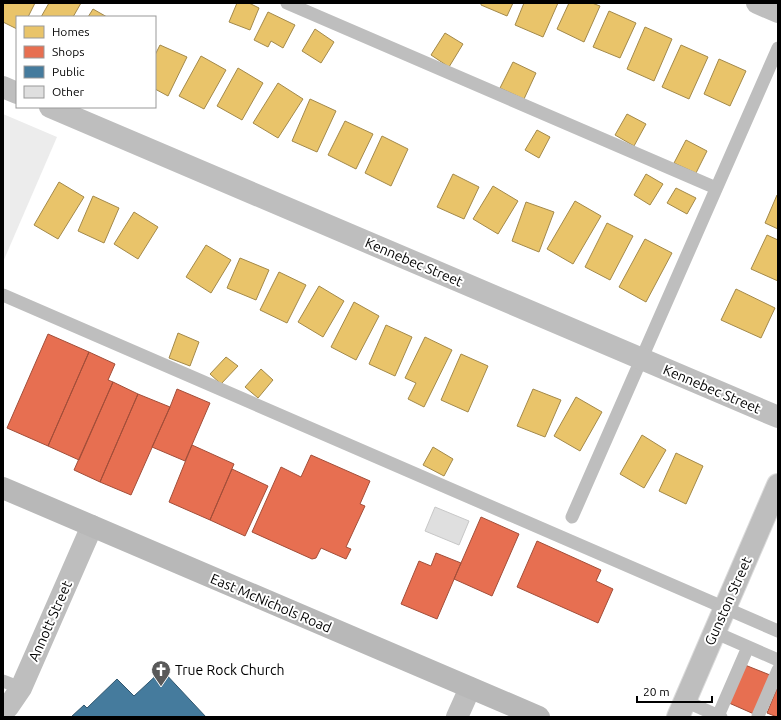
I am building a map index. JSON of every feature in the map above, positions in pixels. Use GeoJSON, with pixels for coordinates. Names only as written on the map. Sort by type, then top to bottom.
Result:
{"type":"FeatureCollection","features":[{"type":"Feature","properties":{"kind":"street"},"geometry":{"type":"LineString","coordinates":[[757,3],[778,12]]}},
{"type":"Feature","properties":{"kind":"street"},"geometry":{"type":"LineString","coordinates":[[3,87],[16,93]]}},
{"type":"Feature","properties":{"kind":"street","name":"Kennebec Street"},"geometry":{"type":"LineString","coordinates":[[52,108],[778,417]]}},
{"type":"Feature","properties":{"kind":"street","name":"Gunston Street"},"geometry":{"type":"LineString","coordinates":[[681,709],[778,485]]}},
{"type":"Feature","properties":{"kind":"street","name":"East McNichols Road"},"geometry":{"type":"LineString","coordinates":[[3,488],[533,716]]}},
{"type":"Feature","properties":{"kind":"street","name":"Annott Street"},"geometry":{"type":"LineString","coordinates":[[3,712],[8,707],[12,684],[92,526]]}},
{"type":"Feature","properties":{"kind":"street"},"geometry":{"type":"LineString","coordinates":[[457,717],[470,688]]}},
{"type":"Feature","properties":{"kind":"lane"},"geometry":{"type":"LineString","coordinates":[[287,3],[716,188]]}},
{"type":"Feature","properties":{"kind":"lane"},"geometry":{"type":"LineString","coordinates":[[572,517],[778,48]]}},
{"type":"Feature","properties":{"kind":"lane"},"geometry":{"type":"LineString","coordinates":[[3,295],[778,631]]}},
{"type":"Feature","properties":{"kind":"lane"},"geometry":{"type":"LineString","coordinates":[[714,632],[778,660]]}},
{"type":"Feature","properties":{"kind":"lane"},"geometry":{"type":"LineString","coordinates":[[681,709],[719,716],[748,647]]}},
{"type":"Feature","properties":{"kind":"lane"},"geometry":{"type":"LineString","coordinates":[[758,717],[778,670]]}},
{"type":"Feature","properties":{"kind":"shaded area"},"geometry":{"type":"Polygon","coordinates":[[[3,114],[57,137],[3,262],[3,114]]]}},
{"type":"Feature","properties":{"kind":"building: Homes"},"geometry":{"type":"Polygon","coordinates":[[[3,3],[35,3],[28,16],[16,16],[16,28],[3,22],[3,3]]]}},
{"type":"Feature","properties":{"kind":"building: Homes"},"geometry":{"type":"Polygon","coordinates":[[[49,3],[81,3],[74,16],[42,16],[49,3]]]}},
{"type":"Feature","properties":{"kind":"building: Homes"},"geometry":{"type":"Polygon","coordinates":[[[237,3],[249,3],[259,8],[250,30],[229,22],[237,3]]]}},
{"type":"Feature","properties":{"kind":"building: Homes"},"geometry":{"type":"Polygon","coordinates":[[[481,3],[513,3],[507,16],[481,5],[481,3]]]}},
{"type":"Feature","properties":{"kind":"building: Homes"},"geometry":{"type":"Polygon","coordinates":[[[524,3],[558,3],[543,37],[515,25],[524,3]]]}},
{"type":"Feature","properties":{"kind":"building: Homes"},"geometry":{"type":"Polygon","coordinates":[[[569,3],[592,3],[600,6],[584,42],[557,29],[569,3]]]}},
{"type":"Feature","properties":{"kind":"building: Homes"},"geometry":{"type":"Polygon","coordinates":[[[93,9],[105,16],[89,16],[93,9]]]}},
{"type":"Feature","properties":{"kind":"building: Homes"},"geometry":{"type":"Polygon","coordinates":[[[609,11],[636,23],[620,58],[593,47],[609,11]]]}},
{"type":"Feature","properties":{"kind":"building: Homes"},"geometry":{"type":"Polygon","coordinates":[[[268,12],[295,25],[283,48],[271,41],[268,47],[254,40],[268,12]]]}},
{"type":"Feature","properties":{"kind":"building: Homes"},"geometry":{"type":"Polygon","coordinates":[[[645,27],[672,39],[654,81],[627,69],[645,27]]]}},
{"type":"Feature","properties":{"kind":"building: Homes"},"geometry":{"type":"Polygon","coordinates":[[[315,29],[334,42],[321,63],[302,51],[315,29]]]}},
{"type":"Feature","properties":{"kind":"building: Homes"},"geometry":{"type":"Polygon","coordinates":[[[445,33],[463,44],[449,67],[431,55],[445,33]]]}},
{"type":"Feature","properties":{"kind":"building: Homes"},"geometry":{"type":"Polygon","coordinates":[[[160,45],[187,57],[168,96],[156,90],[156,53],[160,45]]]}},
{"type":"Feature","properties":{"kind":"building: Homes"},"geometry":{"type":"Polygon","coordinates":[[[681,45],[708,57],[689,99],[662,87],[681,45]]]}},
{"type":"Feature","properties":{"kind":"building: Homes"},"geometry":{"type":"Polygon","coordinates":[[[201,56],[226,70],[204,109],[179,96],[201,56]]]}},
{"type":"Feature","properties":{"kind":"building: Homes"},"geometry":{"type":"Polygon","coordinates":[[[719,59],[746,71],[730,106],[704,94],[719,59]]]}},
{"type":"Feature","properties":{"kind":"building: Homes"},"geometry":{"type":"Polygon","coordinates":[[[513,62],[536,73],[524,99],[500,88],[513,62]]]}},
{"type":"Feature","properties":{"kind":"building: Homes"},"geometry":{"type":"Polygon","coordinates":[[[238,68],[263,83],[242,120],[217,106],[238,68]]]}},
{"type":"Feature","properties":{"kind":"building: Homes"},"geometry":{"type":"Polygon","coordinates":[[[278,83],[303,99],[278,138],[253,123],[278,83]]]}},
{"type":"Feature","properties":{"kind":"building: Homes"},"geometry":{"type":"Polygon","coordinates":[[[310,99],[336,111],[317,152],[292,141],[310,99]]]}},
{"type":"Feature","properties":{"kind":"building: Homes"},"geometry":{"type":"Polygon","coordinates":[[[627,114],[646,124],[634,146],[615,135],[627,114]]]}},
{"type":"Feature","properties":{"kind":"building: Homes"},"geometry":{"type":"Polygon","coordinates":[[[345,121],[373,134],[356,169],[328,155],[345,121]]]}},
{"type":"Feature","properties":{"kind":"building: Homes"},"geometry":{"type":"Polygon","coordinates":[[[537,130],[550,137],[539,158],[525,150],[537,130]]]}},
{"type":"Feature","properties":{"kind":"building: Homes"},"geometry":{"type":"Polygon","coordinates":[[[382,136],[408,149],[391,186],[365,173],[382,136]]]}},
{"type":"Feature","properties":{"kind":"building: Homes"},"geometry":{"type":"Polygon","coordinates":[[[686,140],[707,151],[696,173],[674,163],[686,140]]]}},
{"type":"Feature","properties":{"kind":"building: Homes"},"geometry":{"type":"Polygon","coordinates":[[[453,174],[479,187],[464,219],[437,207],[453,174]]]}},
{"type":"Feature","properties":{"kind":"building: Homes"},"geometry":{"type":"Polygon","coordinates":[[[646,174],[663,184],[650,205],[634,195],[646,174]]]}},
{"type":"Feature","properties":{"kind":"building: Homes"},"geometry":{"type":"Polygon","coordinates":[[[59,182],[84,197],[58,239],[34,225],[59,182]]]}},
{"type":"Feature","properties":{"kind":"building: Homes"},"geometry":{"type":"Polygon","coordinates":[[[493,186],[518,201],[498,234],[473,219],[493,186]]]}},
{"type":"Feature","properties":{"kind":"building: Homes"},"geometry":{"type":"Polygon","coordinates":[[[676,188],[696,198],[687,214],[667,203],[676,188]]]}},
{"type":"Feature","properties":{"kind":"building: Homes"},"geometry":{"type":"Polygon","coordinates":[[[778,195],[778,229],[765,223],[778,195]]]}},
{"type":"Feature","properties":{"kind":"building: Homes"},"geometry":{"type":"Polygon","coordinates":[[[93,196],[119,208],[104,243],[78,231],[93,196]]]}},
{"type":"Feature","properties":{"kind":"building: Homes"},"geometry":{"type":"Polygon","coordinates":[[[575,201],[601,216],[573,264],[547,249],[575,201]]]}},
{"type":"Feature","properties":{"kind":"building: Homes"},"geometry":{"type":"Polygon","coordinates":[[[526,202],[554,212],[539,252],[512,241],[526,202]]]}},
{"type":"Feature","properties":{"kind":"building: Homes"},"geometry":{"type":"Polygon","coordinates":[[[134,212],[158,227],[138,259],[114,244],[134,212]]]}},
{"type":"Feature","properties":{"kind":"building: Homes"},"geometry":{"type":"Polygon","coordinates":[[[607,223],[633,236],[610,280],[585,267],[607,223]]]}},
{"type":"Feature","properties":{"kind":"building: Homes"},"geometry":{"type":"Polygon","coordinates":[[[767,235],[778,240],[778,281],[751,269],[767,235]]]}},
{"type":"Feature","properties":{"kind":"building: Homes"},"geometry":{"type":"Polygon","coordinates":[[[645,239],[672,253],[646,302],[619,287],[645,239]]]}},
{"type":"Feature","properties":{"kind":"building: Homes"},"geometry":{"type":"Polygon","coordinates":[[[206,245],[231,260],[211,293],[186,277],[206,245]]]}},
{"type":"Feature","properties":{"kind":"building: Homes"},"geometry":{"type":"Polygon","coordinates":[[[240,258],[269,270],[256,300],[227,288],[240,258]]]}},
{"type":"Feature","properties":{"kind":"building: Homes"},"geometry":{"type":"Polygon","coordinates":[[[279,272],[306,285],[287,323],[260,310],[279,272]]]}},
{"type":"Feature","properties":{"kind":"building: Homes"},"geometry":{"type":"Polygon","coordinates":[[[319,286],[344,301],[323,337],[298,322],[319,286]]]}},
{"type":"Feature","properties":{"kind":"building: Homes"},"geometry":{"type":"Polygon","coordinates":[[[736,289],[775,308],[761,338],[721,320],[736,289]]]}},
{"type":"Feature","properties":{"kind":"building: Homes"},"geometry":{"type":"Polygon","coordinates":[[[354,302],[379,316],[356,360],[331,347],[354,302]]]}},
{"type":"Feature","properties":{"kind":"building: Homes"},"geometry":{"type":"Polygon","coordinates":[[[386,325],[412,337],[395,376],[369,364],[386,325]]]}},
{"type":"Feature","properties":{"kind":"building: Homes"},"geometry":{"type":"Polygon","coordinates":[[[178,333],[199,342],[190,366],[169,358],[178,333]]]}},
{"type":"Feature","properties":{"kind":"building: Homes"},"geometry":{"type":"Polygon","coordinates":[[[425,337],[452,350],[424,407],[408,399],[416,383],[405,378],[425,337]]]}},
{"type":"Feature","properties":{"kind":"building: Homes"},"geometry":{"type":"Polygon","coordinates":[[[461,354],[488,366],[468,412],[441,400],[461,354]]]}},
{"type":"Feature","properties":{"kind":"building: Homes"},"geometry":{"type":"Polygon","coordinates":[[[226,357],[238,366],[221,384],[210,374],[226,357]]]}},
{"type":"Feature","properties":{"kind":"building: Homes"},"geometry":{"type":"Polygon","coordinates":[[[261,369],[273,380],[258,398],[245,387],[261,369]]]}},
{"type":"Feature","properties":{"kind":"building: Homes"},"geometry":{"type":"Polygon","coordinates":[[[533,389],[561,400],[545,437],[517,426],[533,389]]]}},
{"type":"Feature","properties":{"kind":"building: Homes"},"geometry":{"type":"Polygon","coordinates":[[[576,397],[602,412],[580,451],[554,436],[576,397]]]}},
{"type":"Feature","properties":{"kind":"building: Homes"},"geometry":{"type":"Polygon","coordinates":[[[642,435],[666,450],[644,488],[620,474],[642,435]]]}},
{"type":"Feature","properties":{"kind":"building: Homes"},"geometry":{"type":"Polygon","coordinates":[[[433,447],[453,459],[444,476],[423,465],[433,447]]]}},
{"type":"Feature","properties":{"kind":"building: Homes"},"geometry":{"type":"Polygon","coordinates":[[[676,453],[703,466],[686,504],[659,491],[676,453]]]}},
{"type":"Feature","properties":{"kind":"building: Shops"},"geometry":{"type":"Polygon","coordinates":[[[48,334],[89,352],[48,446],[7,428],[48,334]]]}},
{"type":"Feature","properties":{"kind":"building: Shops"},"geometry":{"type":"Polygon","coordinates":[[[89,352],[115,364],[108,380],[113,382],[79,460],[48,446],[89,352]]]}},
{"type":"Feature","properties":{"kind":"building: Shops"},"geometry":{"type":"Polygon","coordinates":[[[113,382],[138,394],[100,482],[74,470],[113,382]]]}},
{"type":"Feature","properties":{"kind":"building: Shops"},"geometry":{"type":"Polygon","coordinates":[[[177,389],[210,403],[185,461],[152,447],[177,389]]]}},
{"type":"Feature","properties":{"kind":"building: Shops"},"geometry":{"type":"Polygon","coordinates":[[[138,394],[170,407],[131,495],[100,482],[138,394]]]}},
{"type":"Feature","properties":{"kind":"building: Shops"},"geometry":{"type":"Polygon","coordinates":[[[192,445],[234,464],[210,520],[169,502],[192,445]]]}},
{"type":"Feature","properties":{"kind":"building: Shops"},"geometry":{"type":"Polygon","coordinates":[[[311,455],[370,481],[360,504],[365,506],[346,547],[351,549],[346,559],[321,548],[316,558],[312,559],[252,532],[281,467],[301,477],[311,455]]]}},
{"type":"Feature","properties":{"kind":"building: Shops"},"geometry":{"type":"Polygon","coordinates":[[[232,469],[268,486],[245,536],[210,520],[232,469]]]}},
{"type":"Feature","properties":{"kind":"building: Shops"},"geometry":{"type":"Polygon","coordinates":[[[481,517],[519,534],[492,596],[454,579],[481,517]]]}},
{"type":"Feature","properties":{"kind":"building: Shops"},"geometry":{"type":"Polygon","coordinates":[[[537,541],[601,570],[596,581],[613,589],[598,623],[517,587],[537,541]]]}},
{"type":"Feature","properties":{"kind":"building: Shops"},"geometry":{"type":"Polygon","coordinates":[[[436,553],[461,563],[437,619],[401,604],[419,561],[431,566],[436,553]]]}},
{"type":"Feature","properties":{"kind":"building: Shops"},"geometry":{"type":"Polygon","coordinates":[[[745,665],[770,675],[754,714],[729,703],[745,665]]]}},
{"type":"Feature","properties":{"kind":"building: Shops"},"geometry":{"type":"Polygon","coordinates":[[[778,686],[778,717],[777,717],[767,713],[778,686]]]}},
{"type":"Feature","properties":{"kind":"building: Public","name":"True Rock Church"},"geometry":{"type":"Polygon","coordinates":[[[162,670],[206,717],[71,717],[84,705],[87,708],[117,679],[134,696],[162,670]]]}},
{"type":"Feature","properties":{"kind":"building: Other"},"geometry":{"type":"Polygon","coordinates":[[[435,507],[469,521],[459,545],[425,531],[435,507]]]}},
{"type":"Feature","properties":{"kind":"place","name":"True Rock Church"},"geometry":{"type":"Point","coordinates":[161,687]}}]}
